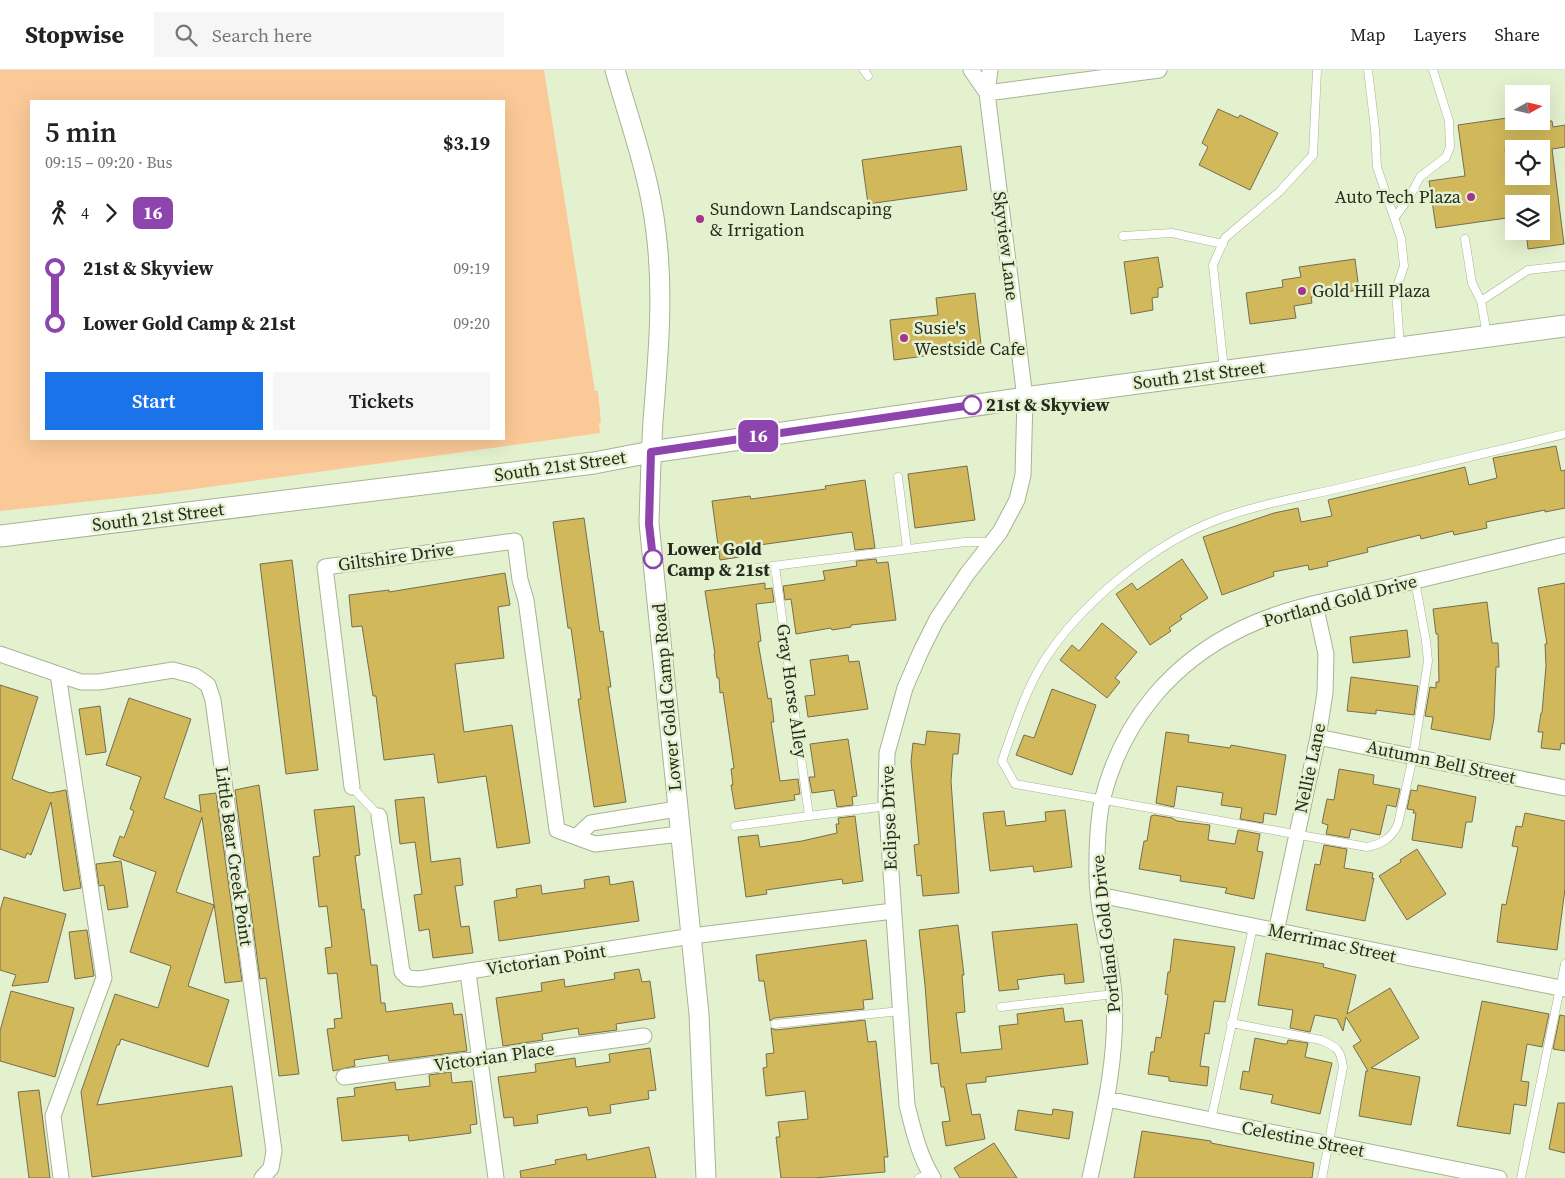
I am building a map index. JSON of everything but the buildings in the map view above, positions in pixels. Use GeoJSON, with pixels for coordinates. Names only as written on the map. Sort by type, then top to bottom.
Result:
{"type":"FeatureCollection","features":[{"type":"Feature","properties":{"kind":"main road","name":"South 21st Street"},"geometry":{"type":"LineString","coordinates":[[0,536],[594,463],[651,452],[1026,398],[1565,326]]}},
{"type":"Feature","properties":{"kind":"street","name":"Lower Gold Camp Road"},"geometry":{"type":"LineString","coordinates":[[615,70],[652,202],[656,232],[660,284],[660,331],[651,452],[649,524],[699,1014],[706,1178]]}},
{"type":"Feature","properties":{"kind":"street","name":"Skyview Lane"},"geometry":{"type":"LineString","coordinates":[[971,70],[987,93]]}},
{"type":"Feature","properties":{"kind":"street","name":"Skyview Lane"},"geometry":{"type":"LineString","coordinates":[[990,70],[987,93],[1026,398]]}},
{"type":"Feature","properties":{"kind":"street"},"geometry":{"type":"LineString","coordinates":[[987,93],[1159,70]]}},
{"type":"Feature","properties":{"kind":"street","name":"Eclipse Drive"},"geometry":{"type":"LineString","coordinates":[[927,1177],[907,1105],[887,806],[887,754],[906,688],[937,619],[967,574],[992,542],[1017,500],[1024,475],[1026,398]]}},
{"type":"Feature","properties":{"kind":"street","name":"Giltshire Drive"},"geometry":{"type":"LineString","coordinates":[[352,787],[325,567],[515,541],[520,580],[526,600],[558,830],[595,844],[680,834]]}},
{"type":"Feature","properties":{"kind":"street","name":"Portland Gold Drive"},"geometry":{"type":"LineString","coordinates":[[1090,1178],[1113,1063],[1114,994],[1096,866],[1103,799],[1120,750],[1151,698],[1173,675],[1218,641],[1245,627],[1273,616],[1315,604],[1565,545]]}},
{"type":"Feature","properties":{"kind":"street","name":"Nellie Lane"},"geometry":{"type":"LineString","coordinates":[[1276,932],[1318,737],[1325,693],[1326,654],[1315,604]]}},
{"type":"Feature","properties":{"kind":"street","name":"Little Bear Creek Point"},"geometry":{"type":"LineString","coordinates":[[0,654],[81,682],[99,682],[173,670],[195,676],[208,685],[213,700],[274,1151],[272,1168],[262,1178]]}},
{"type":"Feature","properties":{"kind":"street"},"geometry":{"type":"LineString","coordinates":[[58,674],[104,978],[53,1116],[61,1178]]}},
{"type":"Feature","properties":{"kind":"street","name":"Autumn Bell Street"},"geometry":{"type":"LineString","coordinates":[[1318,737],[1565,788]]}},
{"type":"Feature","properties":{"kind":"street"},"geometry":{"type":"LineString","coordinates":[[576,837],[591,823],[677,809]]}},
{"type":"Feature","properties":{"kind":"street","name":"Giltshire Drive"},"geometry":{"type":"LineString","coordinates":[[379,816],[402,972]]}},
{"type":"Feature","properties":{"kind":"street","name":"Merrimac Street"},"geometry":{"type":"LineString","coordinates":[[1099,895],[1562,989]]}},
{"type":"Feature","properties":{"kind":"street","name":"Victorian Point"},"geometry":{"type":"LineString","coordinates":[[402,972],[408,978],[420,979],[468,973],[692,936],[893,911]]}},
{"type":"Feature","properties":{"kind":"street"},"geometry":{"type":"LineString","coordinates":[[468,973],[496,1178]]}},
{"type":"Feature","properties":{"kind":"street","name":"Victorian Place"},"geometry":{"type":"LineString","coordinates":[[344,1077],[644,1036]]}},
{"type":"Feature","properties":{"kind":"street","name":"Celestine Street"},"geometry":{"type":"LineString","coordinates":[[1107,1098],[1499,1178]]}},
{"type":"Feature","properties":{"kind":"lane"},"geometry":{"type":"LineString","coordinates":[[1224,372],[1213,265],[1225,238],[1279,192],[1313,155],[1317,70]]}},
{"type":"Feature","properties":{"kind":"lane"},"geometry":{"type":"LineString","coordinates":[[1368,70],[1375,129],[1377,167],[1401,238],[1404,266],[1396,290],[1400,349]]}},
{"type":"Feature","properties":{"kind":"lane"},"geometry":{"type":"LineString","coordinates":[[1395,217],[1409,198],[1420,177],[1446,157],[1450,147],[1450,120],[1433,70]]}},
{"type":"Feature","properties":{"kind":"lane"},"geometry":{"type":"LineString","coordinates":[[1123,236],[1172,233],[1223,244]]}},
{"type":"Feature","properties":{"kind":"lane"},"geometry":{"type":"LineString","coordinates":[[1465,239],[1472,283],[1482,301],[1488,337]]}},
{"type":"Feature","properties":{"kind":"lane"},"geometry":{"type":"LineString","coordinates":[[1482,301],[1528,270],[1565,266]]}},
{"type":"Feature","properties":{"kind":"lane"},"geometry":{"type":"LineString","coordinates":[[1415,581],[1428,661],[1413,757],[1398,824],[1394,833],[1386,841],[1368,847],[1015,784],[1002,761],[1020,709],[1044,661],[1074,622],[1123,575],[1168,542],[1214,521],[1266,506],[1565,434]]}},
{"type":"Feature","properties":{"kind":"lane"},"geometry":{"type":"LineString","coordinates":[[898,477],[907,548]]}},
{"type":"Feature","properties":{"kind":"lane"},"geometry":{"type":"LineString","coordinates":[[725,572],[907,548],[965,542],[992,542]]}},
{"type":"Feature","properties":{"kind":"lane","name":"Gray Horse Alley"},"geometry":{"type":"LineString","coordinates":[[775,566],[809,816]]}},
{"type":"Feature","properties":{"kind":"lane","name":"Giltshire Drive"},"geometry":{"type":"LineString","coordinates":[[352,787],[379,816]]}},
{"type":"Feature","properties":{"kind":"lane"},"geometry":{"type":"LineString","coordinates":[[735,826],[887,806]]}},
{"type":"Feature","properties":{"kind":"lane"},"geometry":{"type":"LineString","coordinates":[[1211,1120],[1253,926]]}},
{"type":"Feature","properties":{"kind":"lane"},"geometry":{"type":"LineString","coordinates":[[1521,1178],[1562,989],[1565,964]]}},
{"type":"Feature","properties":{"kind":"lane"},"geometry":{"type":"LineString","coordinates":[[1001,1007],[1114,994]]}},
{"type":"Feature","properties":{"kind":"lane"},"geometry":{"type":"LineString","coordinates":[[775,1024],[900,1011]]}},
{"type":"Feature","properties":{"kind":"lane"},"geometry":{"type":"LineString","coordinates":[[1231,1023],[1321,1040],[1341,1054],[1343,1067],[1322,1178]]}},
{"type":"Feature","properties":{"kind":"shaded area"},"geometry":{"type":"Polygon","coordinates":[[[0,70],[544,70],[595,391],[598,391],[600,433],[165,493],[0,511],[0,70]]]}},
{"type":"Feature","properties":{"kind":"bus line","name":"16"},"geometry":{"type":"LineString","coordinates":[[653,559],[649,524],[651,452],[972,405]]}},
{"type":"Feature","properties":{"kind":"place","name":"Auto Tech Plaza"},"geometry":{"type":"Point","coordinates":[1471,197]}},
{"type":"Feature","properties":{"kind":"place","name":"Sundown Landscaping & Irrigation"},"geometry":{"type":"Point","coordinates":[700,219]}},
{"type":"Feature","properties":{"kind":"place","name":"Gold Hill Plaza"},"geometry":{"type":"Point","coordinates":[1302,291]}},
{"type":"Feature","properties":{"kind":"place","name":"Susie's Westside Cafe"},"geometry":{"type":"Point","coordinates":[904,338]}},
{"type":"Feature","properties":{"kind":"place","name":"21st & Skyview"},"geometry":{"type":"Point","coordinates":[972,405]}},
{"type":"Feature","properties":{"kind":"place","name":"Lower Gold Camp & 21st"},"geometry":{"type":"Point","coordinates":[653,559]}}]}
